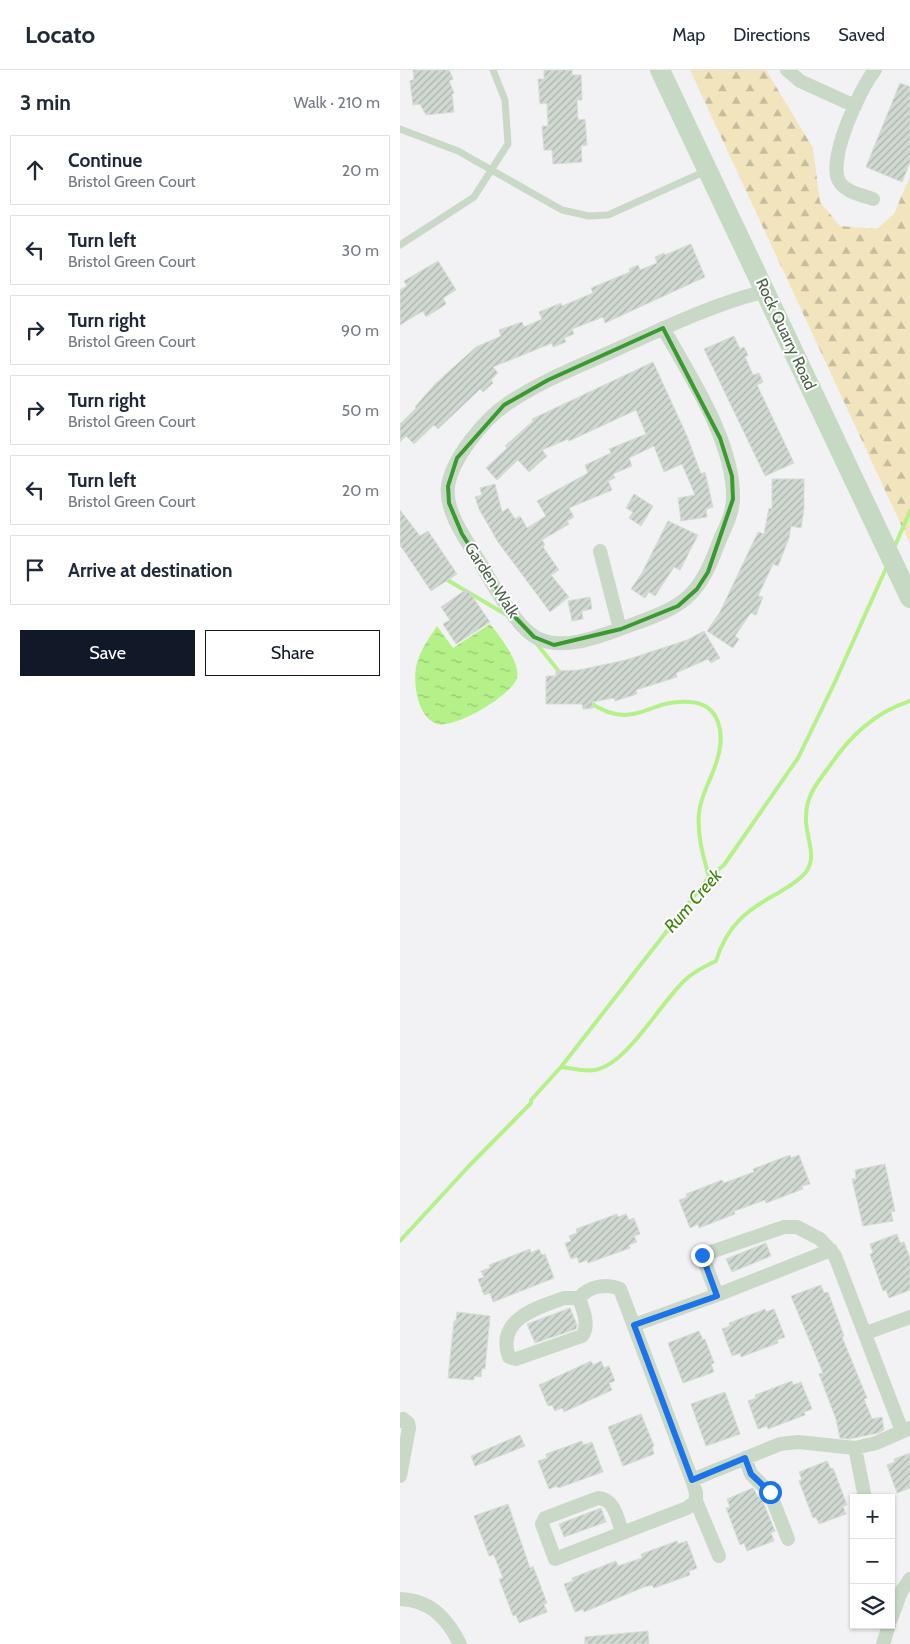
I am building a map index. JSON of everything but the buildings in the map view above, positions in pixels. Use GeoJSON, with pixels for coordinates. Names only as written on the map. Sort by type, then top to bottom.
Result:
{"type":"FeatureCollection","features":[{"type":"Feature","properties":{"kind":"street","name":"Rock Quarry Road"},"geometry":{"type":"LineString","coordinates":[[660,70],[910,598]]}},
{"type":"Feature","properties":{"kind":"street"},"geometry":{"type":"LineString","coordinates":[[787,70],[800,81],[855,106]]}},
{"type":"Feature","properties":{"kind":"street"},"geometry":{"type":"LineString","coordinates":[[872,199],[845,188],[838,178],[840,149],[855,106],[875,70]]}},
{"type":"Feature","properties":{"kind":"street","name":"Garden Walk"},"geometry":{"type":"LineString","coordinates":[[663,328],[694,384],[720,438],[732,476],[733,499],[731,514],[708,572],[697,589],[678,606],[659,615],[586,640],[554,645],[534,637],[515,618],[462,534],[449,503],[448,486],[457,458],[504,405],[548,380],[663,328],[745,296],[766,291]]}},
{"type":"Feature","properties":{"kind":"street"},"geometry":{"type":"LineString","coordinates":[[600,551],[620,629]]}},
{"type":"Feature","properties":{"kind":"street"},"geometry":{"type":"LineString","coordinates":[[692,1480],[780,1444],[798,1442],[855,1448],[876,1443],[906,1429],[840,1265],[831,1250],[820,1239],[798,1227],[784,1227],[702,1255],[717,1296]]}},
{"type":"Feature","properties":{"kind":"street"},"geometry":{"type":"LineString","coordinates":[[634,1325],[717,1296],[831,1250]]}},
{"type":"Feature","properties":{"kind":"street"},"geometry":{"type":"LineString","coordinates":[[580,1298],[584,1293],[597,1287],[606,1285],[620,1289],[692,1480],[696,1501],[719,1556]]}},
{"type":"Feature","properties":{"kind":"street"},"geometry":{"type":"LineString","coordinates":[[564,1298],[580,1298],[586,1331],[582,1336],[516,1359],[509,1356],[507,1350],[509,1335],[517,1320],[526,1311],[564,1298]]}},
{"type":"Feature","properties":{"kind":"street"},"geometry":{"type":"LineString","coordinates":[[866,1333],[910,1317]]}},
{"type":"Feature","properties":{"kind":"street"},"geometry":{"type":"LineString","coordinates":[[400,1421],[403,1419],[410,1428],[400,1476]]}},
{"type":"Feature","properties":{"kind":"street"},"geometry":{"type":"LineString","coordinates":[[855,1448],[864,1494]]}},
{"type":"Feature","properties":{"kind":"street"},"geometry":{"type":"LineString","coordinates":[[745,1458],[751,1474],[770,1492],[788,1539]]}},
{"type":"Feature","properties":{"kind":"street"},"geometry":{"type":"LineString","coordinates":[[622,1532],[610,1502],[598,1498],[545,1518],[542,1524],[555,1559],[687,1508],[694,1505],[696,1501]]}},
{"type":"Feature","properties":{"kind":"street"},"geometry":{"type":"LineString","coordinates":[[895,1609],[910,1579]]}},
{"type":"Feature","properties":{"kind":"street"},"geometry":{"type":"LineString","coordinates":[[400,1599],[422,1601],[446,1618],[460,1644]]}},
{"type":"Feature","properties":{"kind":"street"},"geometry":{"type":"LineString","coordinates":[[882,1644],[888,1629]]}},
{"type":"Feature","properties":{"kind":"lane"},"geometry":{"type":"LineString","coordinates":[[400,245],[474,197],[508,144],[505,100],[493,70]]}},
{"type":"Feature","properties":{"kind":"lane"},"geometry":{"type":"LineString","coordinates":[[400,129],[458,151],[562,210],[589,216],[608,215],[709,170]]}},
{"type":"Feature","properties":{"kind":"highlighted area"},"geometry":{"type":"Polygon","coordinates":[[[663,328],[720,438],[732,476],[733,499],[708,572],[697,589],[678,606],[621,629],[554,645],[534,637],[515,617],[462,534],[449,503],[448,486],[457,458],[504,405],[548,380],[663,328]]]}},
{"type":"Feature","properties":{"kind":"green space"},"geometry":{"type":"Polygon","coordinates":[[[690,70],[766,70],[813,148],[820,202],[840,226],[877,229],[894,214],[910,176],[910,544],[690,70]]]}},
{"type":"Feature","properties":{"kind":"water"},"geometry":{"type":"Polygon","coordinates":[[[490,624],[513,657],[517,678],[513,685],[494,701],[469,716],[445,724],[437,724],[430,720],[421,707],[415,679],[417,663],[428,639],[437,626],[453,648],[490,624]]]}},
{"type":"Feature","properties":{"kind":"waterway","name":"Rum Creek"},"geometry":{"type":"LineString","coordinates":[[894,548],[910,511]]}},
{"type":"Feature","properties":{"kind":"waterway","name":"Rum Creek"},"geometry":{"type":"LineString","coordinates":[[400,1241],[469,1166],[531,1103],[531,1100],[561,1067],[709,877],[724,865],[798,758],[834,684],[887,566]]}},
{"type":"Feature","properties":{"kind":"waterway"},"geometry":{"type":"LineString","coordinates":[[444,578],[505,614]]}},
{"type":"Feature","properties":{"kind":"waterway"},"geometry":{"type":"LineString","coordinates":[[536,643],[561,674]]}},
{"type":"Feature","properties":{"kind":"waterway"},"geometry":{"type":"LineString","coordinates":[[561,1067],[595,1070],[619,1057],[631,1046],[684,981],[695,972],[716,961],[732,928],[748,912],[803,876],[811,859],[806,809],[816,784],[845,745],[864,727],[885,712],[910,701]]}},
{"type":"Feature","properties":{"kind":"waterway"},"geometry":{"type":"LineString","coordinates":[[589,702],[605,711],[618,715],[630,715],[675,702],[690,702],[708,708],[714,715],[718,722],[721,741],[715,767],[702,799],[699,813],[701,845],[709,877]]}},
{"type":"Feature","properties":{"kind":"route"},"geometry":{"type":"LineString","coordinates":[[702,1255],[717,1296],[634,1325],[692,1480],[745,1458],[751,1474],[770,1492]]}}]}
